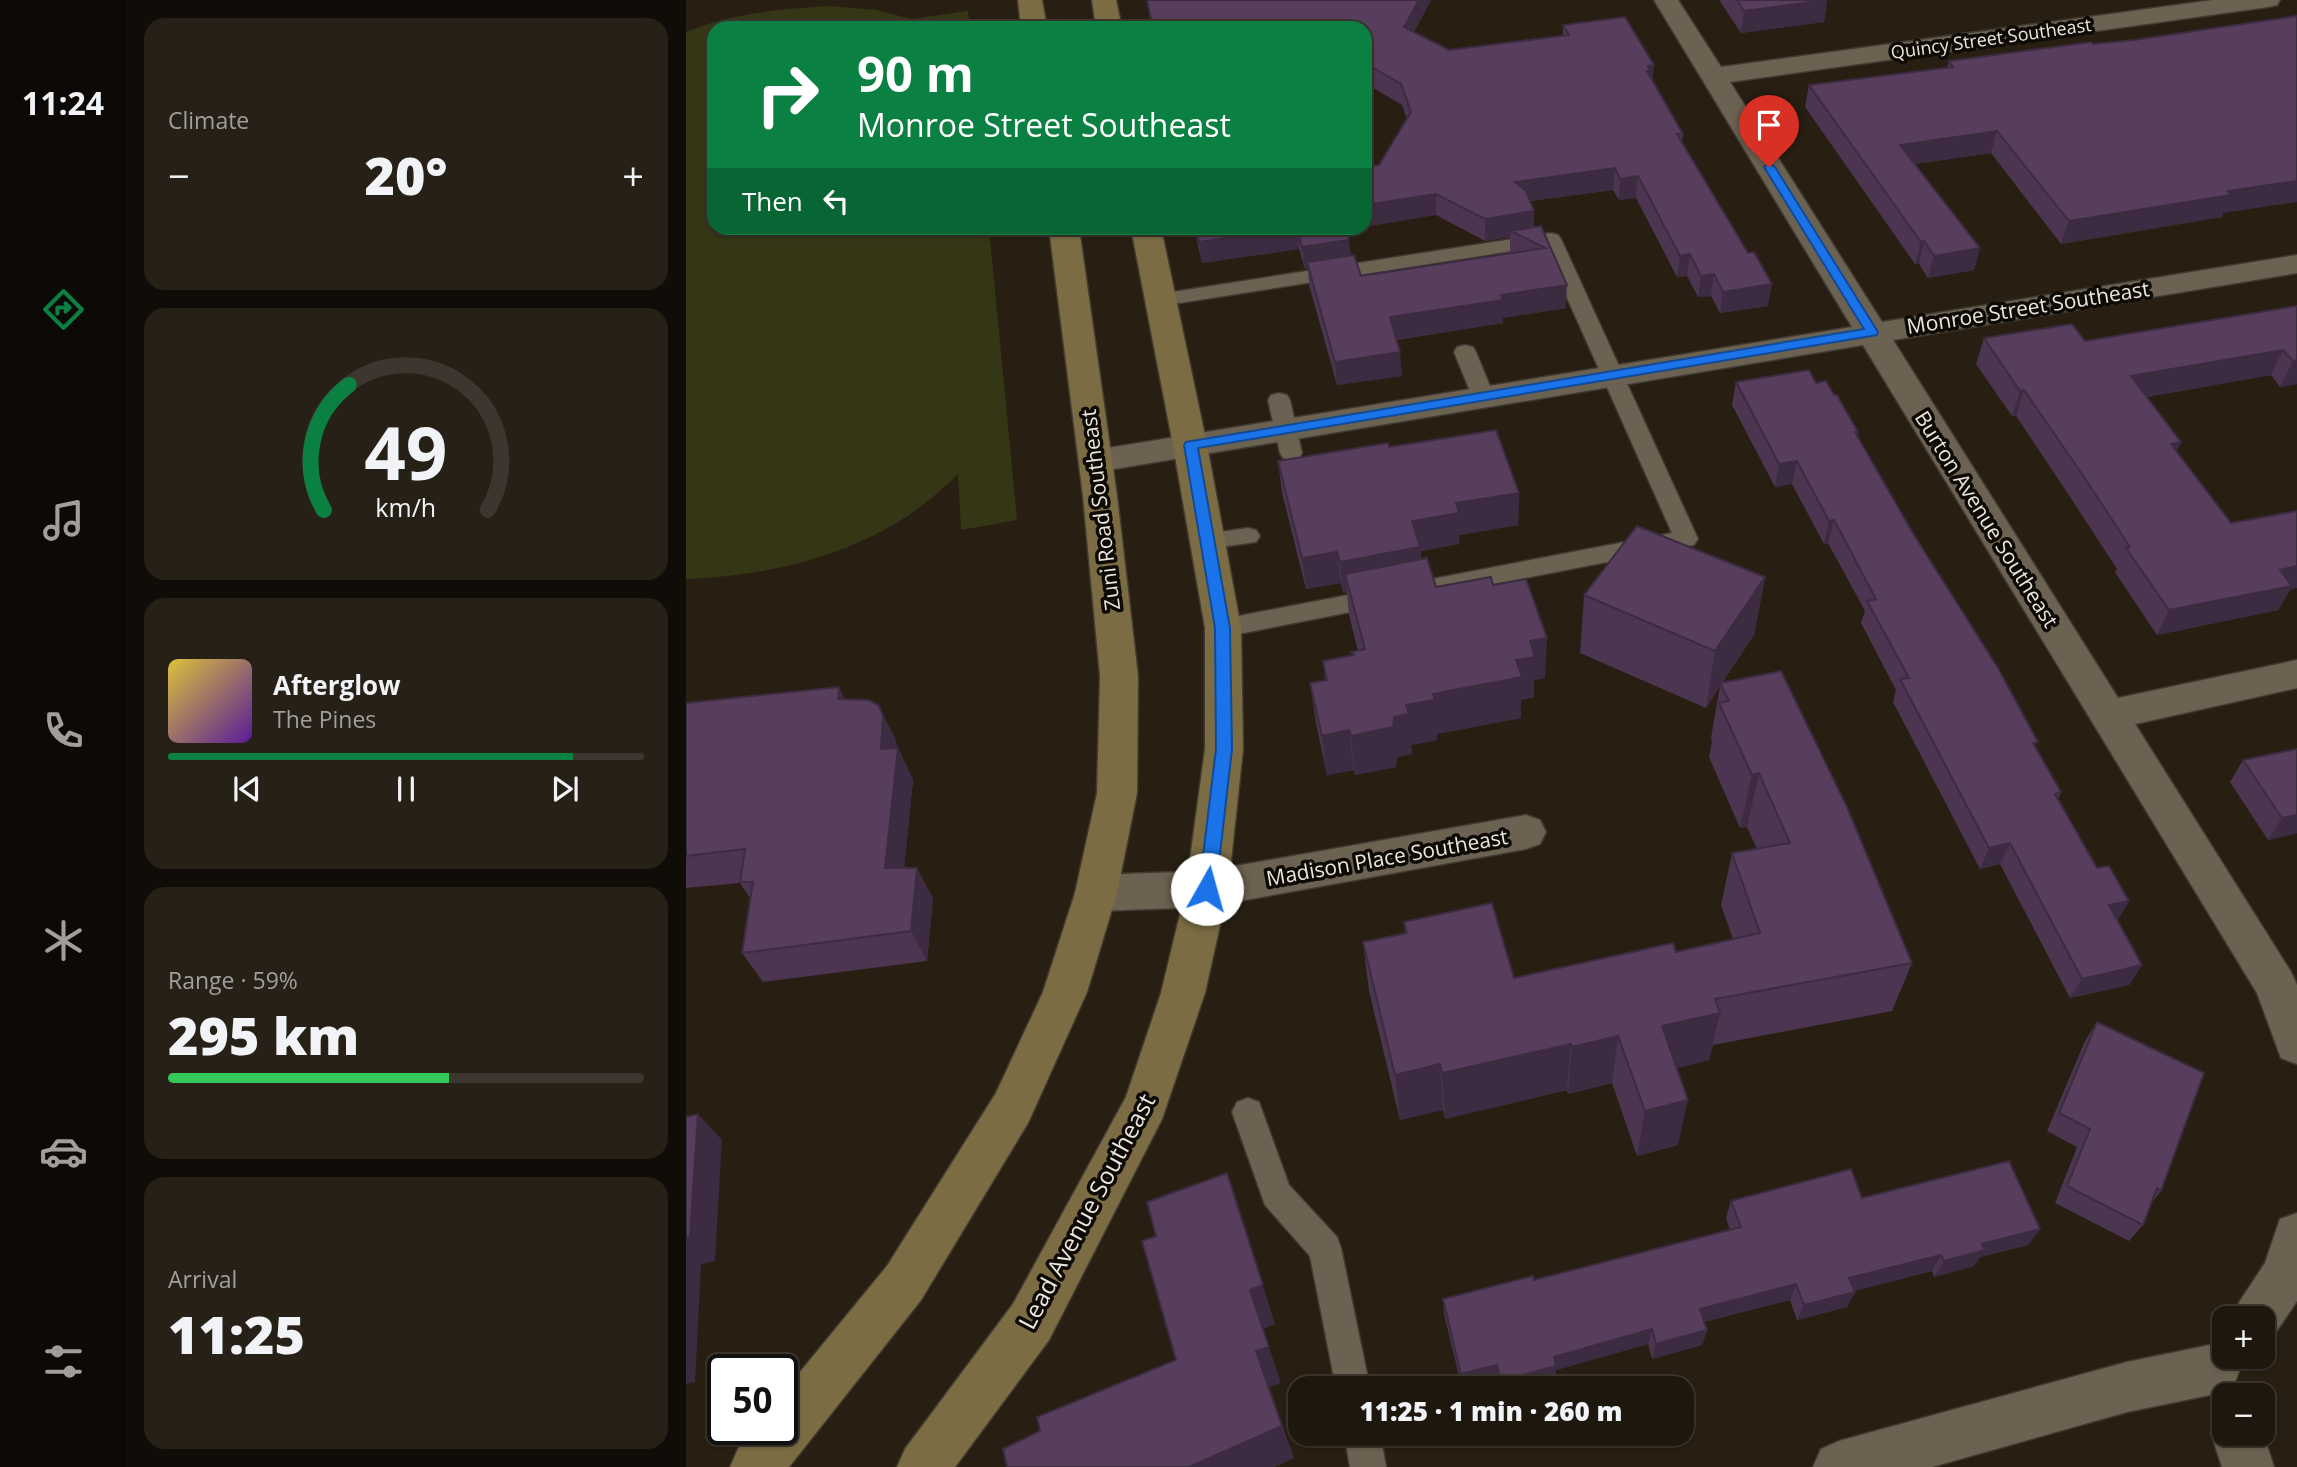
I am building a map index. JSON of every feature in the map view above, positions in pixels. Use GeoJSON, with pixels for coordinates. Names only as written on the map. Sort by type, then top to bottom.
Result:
{"type":"FeatureCollection","features":[{"type":"Feature","properties":{"kind":"main road"},"geometry":{"type":"LineString","coordinates":[[1030,0],[1033,21]]}},
{"type":"Feature","properties":{"kind":"main road"},"geometry":{"type":"LineString","coordinates":[[1104,0],[1108,21]]}},
{"type":"Feature","properties":{"kind":"main road","name":"Zuni Road Southeast"},"geometry":{"type":"LineString","coordinates":[[1065,235],[1096,461],[1119,676],[1117,793],[1096,893]]}},
{"type":"Feature","properties":{"kind":"main road"},"geometry":{"type":"LineString","coordinates":[[1147,235],[1190,445],[1223,628],[1224,749],[1207,889]]}},
{"type":"Feature","properties":{"kind":"main road","name":"Lead Avenue Southeast"},"geometry":{"type":"LineString","coordinates":[[923,1467],[1031,1322],[1146,1104],[1183,993],[1207,889]]}},
{"type":"Feature","properties":{"kind":"main road"},"geometry":{"type":"LineString","coordinates":[[756,1467],[904,1283],[1012,1108],[1065,992],[1096,893]]}},
{"type":"Feature","properties":{"kind":"street","name":"Burton Avenue Southeast"},"geometry":{"type":"LineString","coordinates":[[1666,0],[2276,986],[2297,1044]]}},
{"type":"Feature","properties":{"kind":"street","name":"Quincy Street Southeast"},"geometry":{"type":"LineString","coordinates":[[1713,76],[2268,0]]}},
{"type":"Feature","properties":{"kind":"street"},"geometry":{"type":"LineString","coordinates":[[2073,6],[2091,24]]}},
{"type":"Feature","properties":{"kind":"street","name":"Monroe Street Southeast"},"geometry":{"type":"LineString","coordinates":[[1096,461],[1285,427],[2297,264]]}},
{"type":"Feature","properties":{"kind":"street"},"geometry":{"type":"LineString","coordinates":[[2108,715],[2297,674]]}},
{"type":"Feature","properties":{"kind":"street","name":"Madison Place Southeast"},"geometry":{"type":"LineString","coordinates":[[1096,893],[1207,889],[1526,832]]}},
{"type":"Feature","properties":{"kind":"street"},"geometry":{"type":"LineString","coordinates":[[2265,1306],[2286,1275],[2297,1236]]}},
{"type":"Feature","properties":{"kind":"street"},"geometry":{"type":"LineString","coordinates":[[1839,1467],[2127,1387],[2222,1374]]}},
{"type":"Feature","properties":{"kind":"street"},"geometry":{"type":"LineString","coordinates":[[2241,1446],[2248,1467]]}},
{"type":"Feature","properties":{"kind":"lane"},"geometry":{"type":"LineString","coordinates":[[1160,300],[1551,239],[1686,539],[1223,628]]}},
{"type":"Feature","properties":{"kind":"lane"},"geometry":{"type":"LineString","coordinates":[[1465,352],[1483,397]]}},
{"type":"Feature","properties":{"kind":"lane"},"geometry":{"type":"LineString","coordinates":[[1207,541],[1248,536]]}},
{"type":"Feature","properties":{"kind":"lane"},"geometry":{"type":"LineString","coordinates":[[1248,1112],[1276,1194],[1325,1248],[1351,1376]]}},
{"type":"Feature","properties":{"kind":"lane"},"geometry":{"type":"LineString","coordinates":[[1364,1446],[1368,1467]]}},
{"type":"Feature","properties":{"kind":"shaded area"},"geometry":{"type":"Polygon","coordinates":[[[829,6],[876,10],[912,19],[968,11],[969,21],[718,21],[775,11],[829,6]]]}},
{"type":"Feature","properties":{"kind":"shaded area"},"geometry":{"type":"Polygon","coordinates":[[[707,25],[707,235],[990,235],[1017,520],[961,530],[958,474],[930,500],[899,521],[867,539],[832,553],[761,571],[686,579],[686,32],[707,25]]]}},
{"type":"Feature","properties":{"kind":"building"},"geometry":{"type":"Polygon","coordinates":[[[1147,0],[1419,0],[1404,27],[1449,50],[1569,35],[1563,25],[1625,17],[1654,65],[1648,66],[1650,71],[1647,71],[1683,134],[1677,134],[1748,253],[1754,252],[1772,284],[1723,292],[1714,274],[1701,276],[1690,254],[1680,256],[1638,176],[1620,179],[1615,168],[1515,182],[1526,191],[1534,211],[1485,219],[1436,194],[1372,204],[1372,166],[1379,165],[1411,112],[1401,84],[1372,67],[1372,21],[1152,21],[1147,0]]]}},
{"type":"Feature","properties":{"kind":"building"},"geometry":{"type":"Polygon","coordinates":[[[1737,0],[1827,0],[1744,11],[1737,0]]]}},
{"type":"Feature","properties":{"kind":"building"},"geometry":{"type":"Polygon","coordinates":[[[2297,16],[2297,181],[2228,191],[2231,195],[2069,221],[1997,131],[1900,145],[1980,248],[1934,256],[1924,241],[1921,242],[1809,85],[1953,67],[1949,61],[2091,42],[2134,40],[2297,16]]]}},
{"type":"Feature","properties":{"kind":"building"},"geometry":{"type":"Polygon","coordinates":[[[1541,226],[1567,285],[1501,295],[1503,300],[1390,317],[1400,352],[1335,362],[1307,262],[1354,255],[1361,276],[1545,248],[1511,231],[1541,226]]]}},
{"type":"Feature","properties":{"kind":"building"},"geometry":{"type":"Polygon","coordinates":[[[1197,235],[1248,235],[1199,242],[1197,235]]]}},
{"type":"Feature","properties":{"kind":"building"},"geometry":{"type":"Polygon","coordinates":[[[1299,235],[1348,235],[1349,240],[1302,247],[1299,235]]]}},
{"type":"Feature","properties":{"kind":"building"},"geometry":{"type":"Polygon","coordinates":[[[2297,306],[2297,360],[2293,361],[2283,350],[2131,376],[2181,442],[2171,444],[2231,523],[2297,511],[2297,566],[2280,570],[2292,586],[2169,610],[2126,548],[2130,547],[2084,477],[2024,390],[2020,391],[1984,338],[2072,324],[2085,341],[2297,306]]]}},
{"type":"Feature","properties":{"kind":"building"},"geometry":{"type":"Polygon","coordinates":[[[1809,370],[1816,383],[1826,381],[1834,395],[1837,395],[1914,535],[1998,668],[2038,742],[2033,743],[2061,792],[2055,794],[2097,868],[2109,866],[2129,901],[2109,905],[2142,965],[2082,979],[2010,843],[1989,848],[1900,679],[1909,678],[1867,601],[1876,599],[1834,520],[1829,521],[1797,461],[1779,464],[1736,382],[1809,370]]]}},
{"type":"Feature","properties":{"kind":"building"},"geometry":{"type":"Polygon","coordinates":[[[1496,430],[1519,493],[1456,503],[1459,513],[1412,521],[1420,547],[1340,562],[1337,552],[1302,558],[1278,461],[1388,443],[1389,447],[1496,430]]]}},
{"type":"Feature","properties":{"kind":"building"},"geometry":{"type":"Polygon","coordinates":[[[1637,526],[1765,577],[1715,651],[1584,595],[1637,526]]]}},
{"type":"Feature","properties":{"kind":"building"},"geometry":{"type":"Polygon","coordinates":[[[1427,558],[1436,587],[1491,577],[1493,585],[1526,579],[1547,638],[1530,641],[1535,657],[1516,660],[1522,677],[1433,694],[1435,700],[1406,705],[1409,714],[1394,717],[1393,727],[1351,736],[1349,730],[1322,736],[1310,683],[1327,680],[1323,661],[1354,655],[1351,652],[1365,649],[1345,574],[1427,558]]]}},
{"type":"Feature","properties":{"kind":"building"},"geometry":{"type":"Polygon","coordinates":[[[1781,671],[1847,807],[1912,963],[1715,999],[1720,1013],[1662,1026],[1688,1100],[1645,1111],[1618,1036],[1442,1073],[1440,1064],[1395,1075],[1363,942],[1407,933],[1404,922],[1492,903],[1514,978],[1673,943],[1676,952],[1760,933],[1732,853],[1790,843],[1759,773],[1752,775],[1719,703],[1729,701],[1720,683],[1781,671]]]}},
{"type":"Feature","properties":{"kind":"building"},"geometry":{"type":"Polygon","coordinates":[[[839,687],[838,699],[869,700],[879,706],[883,716],[881,749],[898,748],[885,868],[917,868],[911,931],[742,953],[753,882],[740,882],[745,849],[686,856],[686,703],[839,687]]]}},
{"type":"Feature","properties":{"kind":"building"},"geometry":{"type":"Polygon","coordinates":[[[2297,749],[2297,815],[2282,818],[2243,760],[2297,749]]]}},
{"type":"Feature","properties":{"kind":"building"},"geometry":{"type":"Polygon","coordinates":[[[2097,1022],[2204,1073],[2161,1191],[2157,1188],[2143,1225],[2067,1186],[2090,1129],[2059,1113],[2097,1022]]]}},
{"type":"Feature","properties":{"kind":"building"},"geometry":{"type":"Polygon","coordinates":[[[698,1114],[690,1237],[686,1238],[686,1117],[698,1114]]]}},
{"type":"Feature","properties":{"kind":"building"},"geometry":{"type":"Polygon","coordinates":[[[2009,1161],[2040,1229],[1982,1244],[1985,1250],[1944,1261],[1941,1255],[1849,1278],[1855,1292],[1804,1305],[1796,1284],[1700,1309],[1707,1330],[1656,1344],[1652,1329],[1554,1357],[1556,1366],[1519,1376],[1500,1376],[1497,1365],[1461,1374],[1443,1299],[1533,1276],[1534,1280],[1741,1227],[1731,1201],[1851,1169],[1862,1198],[2009,1161]]]}},
{"type":"Feature","properties":{"kind":"building"},"geometry":{"type":"Polygon","coordinates":[[[1227,1173],[1263,1285],[1250,1290],[1269,1347],[1256,1351],[1282,1426],[1189,1467],[1007,1467],[1003,1449],[1040,1431],[1037,1417],[1176,1360],[1142,1241],[1156,1236],[1147,1202],[1227,1173]]]}},
{"type":"Feature","properties":{"kind":"route"},"geometry":{"type":"LineString","coordinates":[[1207,889],[1224,749],[1223,628],[1190,445],[1872,332],[1769,167]]}}]}
